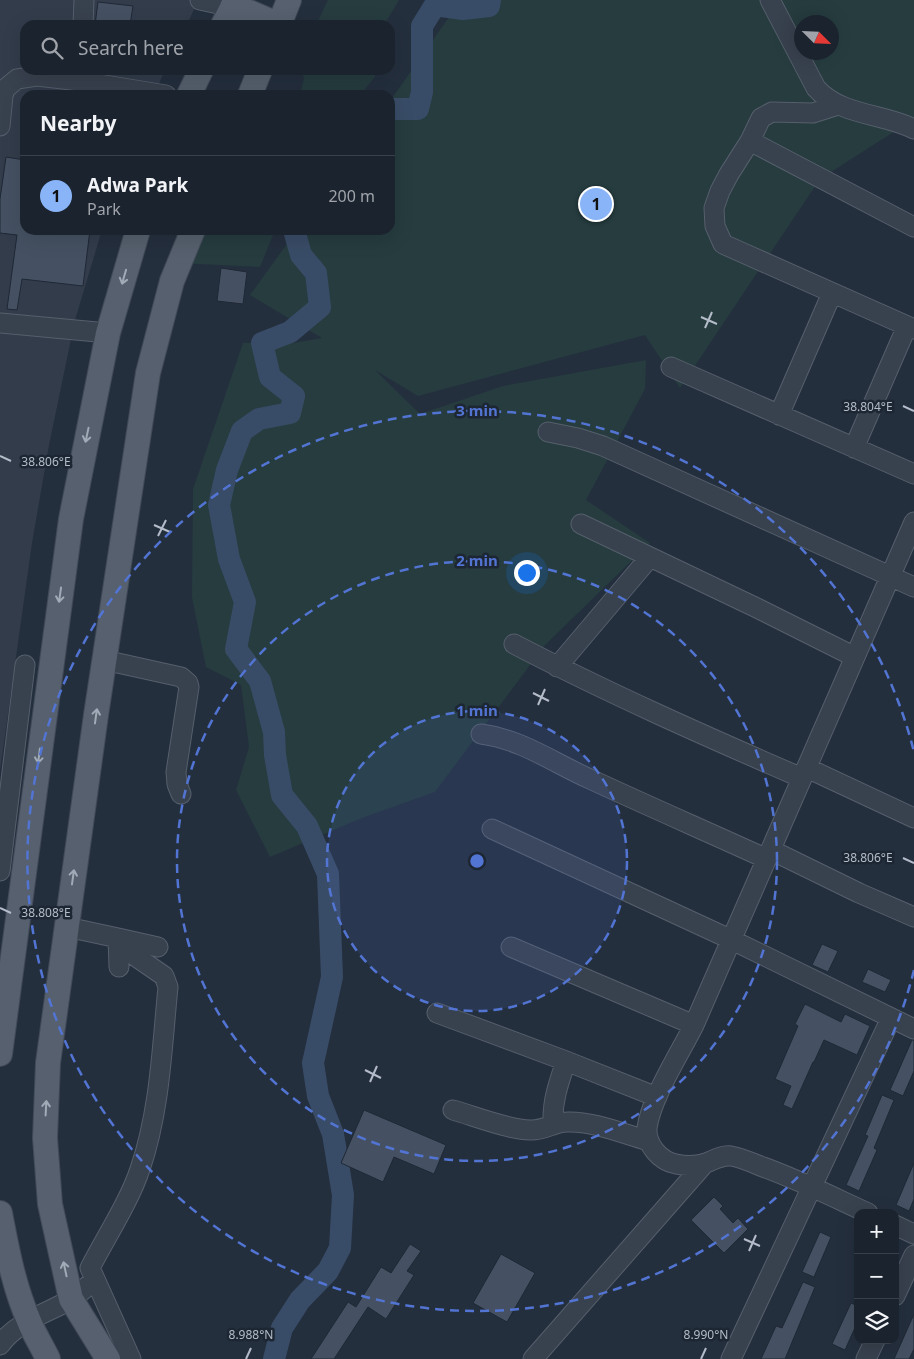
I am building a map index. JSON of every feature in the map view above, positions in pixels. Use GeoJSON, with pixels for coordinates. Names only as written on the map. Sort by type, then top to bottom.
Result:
{"type":"FeatureCollection","features":[{"type":"Feature","properties":{"kind":"main road"},"geometry":{"type":"LineString","coordinates":[[281,20],[289,0]]}},
{"type":"Feature","properties":{"kind":"main road"},"geometry":{"type":"LineString","coordinates":[[230,11],[249,12],[267,20]]}},
{"type":"Feature","properties":{"kind":"main road"},"geometry":{"type":"LineString","coordinates":[[191,90],[199,75]]}},
{"type":"Feature","properties":{"kind":"main road"},"geometry":{"type":"LineString","coordinates":[[252,90],[258,75]]}},
{"type":"Feature","properties":{"kind":"main road"},"geometry":{"type":"LineString","coordinates":[[0,1054],[71,519],[108,333],[137,235]]}},
{"type":"Feature","properties":{"kind":"main road"},"geometry":{"type":"LineString","coordinates":[[108,1359],[71,1299],[50,1204],[44,1138],[48,1063],[104,660],[148,373],[172,281],[191,235]]}},
{"type":"Feature","properties":{"kind":"main road"},"geometry":{"type":"LineString","coordinates":[[0,1213],[5,1243],[16,1285],[29,1321],[48,1359]]}},
{"type":"Feature","properties":{"kind":"street"},"geometry":{"type":"LineString","coordinates":[[83,20],[84,0]]}},
{"type":"Feature","properties":{"kind":"street"},"geometry":{"type":"LineString","coordinates":[[200,0],[230,11]]}},
{"type":"Feature","properties":{"kind":"street"},"geometry":{"type":"LineString","coordinates":[[770,0],[816,88],[825,98],[838,105],[914,128]]}},
{"type":"Feature","properties":{"kind":"street"},"geometry":{"type":"LineString","coordinates":[[0,126],[5,89],[17,79],[37,76],[80,76],[143,90]]}},
{"type":"Feature","properties":{"kind":"street"},"geometry":{"type":"LineString","coordinates":[[838,105],[813,113],[772,112],[761,118],[750,141],[720,191],[714,208],[715,226],[723,244],[911,327],[854,448]]}},
{"type":"Feature","properties":{"kind":"street"},"geometry":{"type":"LineString","coordinates":[[750,141],[914,227]]}},
{"type":"Feature","properties":{"kind":"street"},"geometry":{"type":"LineString","coordinates":[[779,415],[832,293]]}},
{"type":"Feature","properties":{"kind":"street"},"geometry":{"type":"LineString","coordinates":[[0,324],[108,333]]}},
{"type":"Feature","properties":{"kind":"street"},"geometry":{"type":"LineString","coordinates":[[671,367],[914,474]]}},
{"type":"Feature","properties":{"kind":"street"},"geometry":{"type":"LineString","coordinates":[[548,432],[604,446],[914,587]]}},
{"type":"Feature","properties":{"kind":"street"},"geometry":{"type":"LineString","coordinates":[[859,1209],[776,1171],[730,1156],[692,1165],[672,1163],[657,1154],[649,1141],[647,1129],[657,1097],[694,1025],[732,940],[914,522]]}},
{"type":"Feature","properties":{"kind":"street"},"geometry":{"type":"LineString","coordinates":[[581,524],[855,657]]}},
{"type":"Feature","properties":{"kind":"street"},"geometry":{"type":"LineString","coordinates":[[557,667],[650,557]]}},
{"type":"Feature","properties":{"kind":"street"},"geometry":{"type":"LineString","coordinates":[[514,644],[557,667],[696,732],[914,818]]}},
{"type":"Feature","properties":{"kind":"street"},"geometry":{"type":"LineString","coordinates":[[104,660],[181,677],[188,683],[189,687],[176,772],[180,794]]}},
{"type":"Feature","properties":{"kind":"street"},"geometry":{"type":"LineString","coordinates":[[0,871],[8,748],[25,665]]}},
{"type":"Feature","properties":{"kind":"street"},"geometry":{"type":"LineString","coordinates":[[481,734],[497,736],[539,753],[587,778],[914,917]]}},
{"type":"Feature","properties":{"kind":"street"},"geometry":{"type":"LineString","coordinates":[[492,829],[732,940],[914,1029]]}},
{"type":"Feature","properties":{"kind":"street"},"geometry":{"type":"LineString","coordinates":[[67,927],[118,942],[158,947]]}},
{"type":"Feature","properties":{"kind":"street"},"geometry":{"type":"LineString","coordinates":[[118,942],[119,967]]}},
{"type":"Feature","properties":{"kind":"street"},"geometry":{"type":"LineString","coordinates":[[118,942],[164,976],[168,987],[156,1100],[152,1125],[140,1169],[90,1268],[131,1359]]}},
{"type":"Feature","properties":{"kind":"street"},"geometry":{"type":"LineString","coordinates":[[511,946],[694,1025]]}},
{"type":"Feature","properties":{"kind":"street"},"geometry":{"type":"LineString","coordinates":[[437,1013],[657,1097]]}},
{"type":"Feature","properties":{"kind":"street"},"geometry":{"type":"LineString","coordinates":[[731,1359],[891,1018]]}},
{"type":"Feature","properties":{"kind":"street"},"geometry":{"type":"LineString","coordinates":[[553,1124],[555,1094],[566,1061]]}},
{"type":"Feature","properties":{"kind":"street"},"geometry":{"type":"LineString","coordinates":[[453,1110],[520,1129],[543,1129],[553,1124],[567,1122],[592,1125],[649,1141]]}},
{"type":"Feature","properties":{"kind":"street"},"geometry":{"type":"LineString","coordinates":[[533,1359],[705,1163]]}},
{"type":"Feature","properties":{"kind":"street"},"geometry":{"type":"LineString","coordinates":[[899,1227],[914,1234]]}},
{"type":"Feature","properties":{"kind":"street"},"geometry":{"type":"LineString","coordinates":[[899,1287],[914,1255]]}},
{"type":"Feature","properties":{"kind":"street"},"geometry":{"type":"LineString","coordinates":[[0,1345],[5,1338],[29,1321],[71,1299],[95,1280]]}},
{"type":"Feature","properties":{"kind":"street"},"geometry":{"type":"LineString","coordinates":[[866,1359],[873,1344]]}},
{"type":"Feature","properties":{"kind":"shaded area"},"geometry":{"type":"Polygon","coordinates":[[[0,0],[198,0],[189,20],[20,20],[20,75],[163,75],[156,90],[20,90],[20,235],[100,235],[75,320],[49,445],[32,543],[0,771],[0,0]]]}},
{"type":"Feature","properties":{"kind":"green space"},"geometry":{"type":"Polygon","coordinates":[[[328,0],[399,0],[387,20],[318,20],[328,0]]]}},
{"type":"Feature","properties":{"kind":"green space"},"geometry":{"type":"Polygon","coordinates":[[[461,0],[914,0],[914,119],[820,179],[680,388],[645,335],[418,396],[375,370],[420,414],[503,386],[646,360],[645,389],[586,500],[650,543],[545,645],[435,792],[362,818],[270,857],[236,790],[249,747],[241,685],[206,667],[192,597],[193,489],[243,343],[293,343],[322,338],[250,295],[293,235],[395,235],[395,94],[461,0]]]}},
{"type":"Feature","properties":{"kind":"green space"},"geometry":{"type":"Polygon","coordinates":[[[303,75],[375,75],[364,90],[301,90],[303,75]]]}},
{"type":"Feature","properties":{"kind":"green space"},"geometry":{"type":"Polygon","coordinates":[[[182,235],[273,235],[260,267],[178,263],[182,235]]]}},
{"type":"Feature","properties":{"kind":"building"},"geometry":{"type":"Polygon","coordinates":[[[98,2],[133,6],[131,20],[96,20],[98,2]]]}},
{"type":"Feature","properties":{"kind":"building"},"geometry":{"type":"Polygon","coordinates":[[[6,157],[20,159],[20,235],[89,235],[83,286],[22,279],[17,310],[7,309],[17,235],[0,233],[0,199],[6,157]]]}},
{"type":"Feature","properties":{"kind":"building"},"geometry":{"type":"Polygon","coordinates":[[[221,268],[247,272],[243,304],[217,301],[221,268]]]}},
{"type":"Feature","properties":{"kind":"building"},"geometry":{"type":"Polygon","coordinates":[[[822,944],[838,951],[828,972],[812,965],[822,944]]]}},
{"type":"Feature","properties":{"kind":"building"},"geometry":{"type":"Polygon","coordinates":[[[868,969],[891,980],[885,992],[862,982],[868,969]]]}},
{"type":"Feature","properties":{"kind":"building"},"geometry":{"type":"Polygon","coordinates":[[[805,1004],[841,1022],[845,1014],[870,1026],[857,1055],[824,1040],[792,1109],[783,1105],[791,1086],[775,1079],[798,1026],[795,1024],[805,1004]]]}},
{"type":"Feature","properties":{"kind":"building"},"geometry":{"type":"Polygon","coordinates":[[[912,1040],[914,1040],[914,1071],[903,1096],[890,1090],[912,1040]]]}},
{"type":"Feature","properties":{"kind":"building"},"geometry":{"type":"Polygon","coordinates":[[[882,1095],[894,1100],[874,1148],[877,1150],[859,1191],[846,1185],[868,1136],[865,1135],[882,1095]]]}},
{"type":"Feature","properties":{"kind":"building"},"geometry":{"type":"Polygon","coordinates":[[[364,1110],[446,1145],[434,1174],[394,1157],[383,1182],[341,1163],[364,1110]]]}},
{"type":"Feature","properties":{"kind":"building"},"geometry":{"type":"Polygon","coordinates":[[[914,1163],[914,1199],[909,1211],[896,1205],[914,1163]]]}},
{"type":"Feature","properties":{"kind":"building"},"geometry":{"type":"Polygon","coordinates":[[[714,1197],[723,1206],[720,1209],[733,1223],[738,1218],[748,1229],[724,1253],[691,1220],[714,1197]]]}},
{"type":"Feature","properties":{"kind":"building"},"geometry":{"type":"Polygon","coordinates":[[[820,1232],[831,1237],[814,1277],[802,1272],[820,1232]]]}},
{"type":"Feature","properties":{"kind":"building"},"geometry":{"type":"Polygon","coordinates":[[[410,1244],[421,1251],[407,1271],[414,1275],[386,1319],[368,1307],[334,1359],[311,1359],[348,1302],[356,1307],[381,1267],[391,1273],[410,1244]]]}},
{"type":"Feature","properties":{"kind":"building"},"geometry":{"type":"Polygon","coordinates":[[[501,1254],[535,1273],[507,1322],[473,1303],[501,1254]]]}},
{"type":"Feature","properties":{"kind":"building"},"geometry":{"type":"Polygon","coordinates":[[[803,1282],[815,1287],[785,1359],[761,1359],[776,1326],[782,1328],[803,1282]]]}},
{"type":"Feature","properties":{"kind":"building"},"geometry":{"type":"Polygon","coordinates":[[[851,1303],[854,1304],[854,1330],[845,1350],[832,1344],[851,1303]]]}},
{"type":"Feature","properties":{"kind":"building"},"geometry":{"type":"Polygon","coordinates":[[[914,1314],[914,1349],[909,1359],[894,1359],[914,1314]]]}},
{"type":"Feature","properties":{"kind":"waterway"},"geometry":{"type":"LineString","coordinates":[[395,109],[418,109],[422,92],[422,26],[435,5],[463,9],[489,6],[490,0]]}},
{"type":"Feature","properties":{"kind":"waterway"},"geometry":{"type":"LineString","coordinates":[[274,1359],[282,1328],[300,1300],[328,1271],[340,1248],[343,1195],[333,1134],[318,1096],[313,1063],[332,977],[328,874],[307,826],[282,795],[275,755],[274,732],[260,681],[236,649],[245,602],[229,559],[219,505],[227,470],[242,431],[259,419],[290,413],[294,396],[270,377],[262,343],[290,332],[320,307],[316,273],[301,255],[295,235]]}},
{"type":"Feature","properties":{"kind":"place","name":"Adwa Park"},"geometry":{"type":"Point","coordinates":[596,204]}}]}
